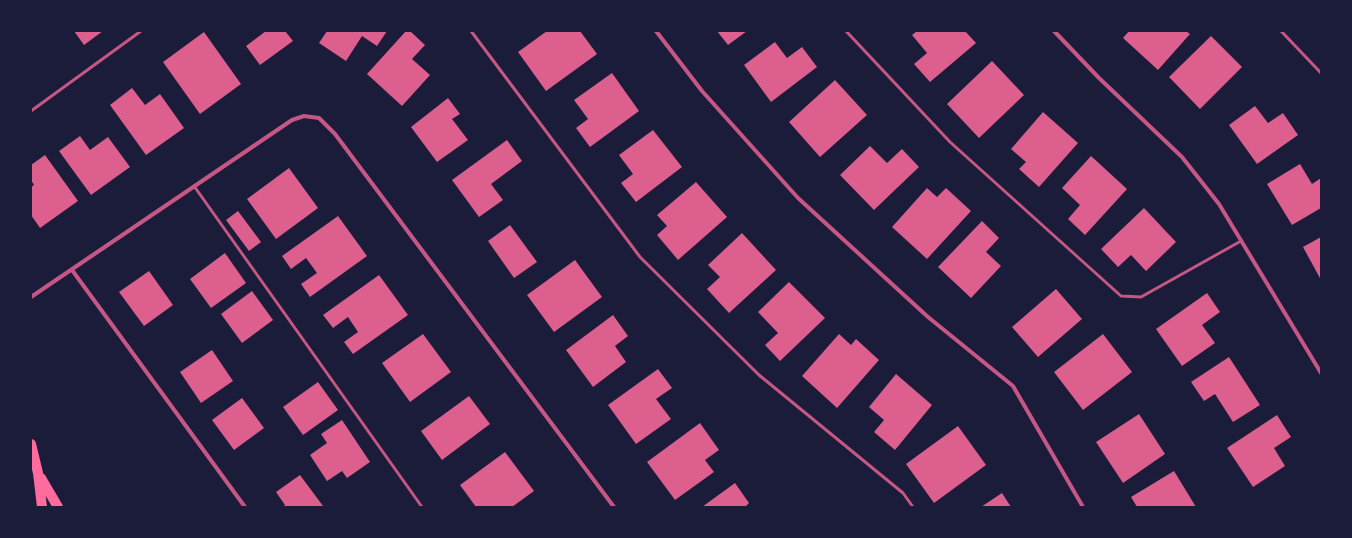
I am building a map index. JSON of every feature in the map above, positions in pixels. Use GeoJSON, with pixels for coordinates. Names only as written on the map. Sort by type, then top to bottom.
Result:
{"type":"FeatureCollection","features":[{"type":"Feature","properties":{"kind":"main road"},"geometry":{"type":"LineString","coordinates":[[31,444],[38,474],[42,507]]}},
{"type":"Feature","properties":{"kind":"main road"},"geometry":{"type":"LineString","coordinates":[[38,474],[58,507]]}},
{"type":"Feature","properties":{"kind":"street"},"geometry":{"type":"LineString","coordinates":[[656,31],[702,90],[798,198],[928,317],[1013,386],[1083,507]]}},
{"type":"Feature","properties":{"kind":"street"},"geometry":{"type":"LineString","coordinates":[[1054,31],[1099,78],[1182,157],[1218,204],[1321,373]]}},
{"type":"Feature","properties":{"kind":"street"},"geometry":{"type":"LineString","coordinates":[[31,297],[292,120],[304,116],[318,118],[335,134],[614,507]]}},
{"type":"Feature","properties":{"kind":"street"},"geometry":{"type":"LineString","coordinates":[[72,270],[245,507]]}},
{"type":"Feature","properties":{"kind":"lane"},"geometry":{"type":"LineString","coordinates":[[31,111],[142,31]]}},
{"type":"Feature","properties":{"kind":"lane"},"geometry":{"type":"LineString","coordinates":[[471,31],[640,257],[759,375],[903,493],[913,507]]}},
{"type":"Feature","properties":{"kind":"lane"},"geometry":{"type":"LineString","coordinates":[[846,31],[950,142],[1121,296],[1141,296],[1241,241]]}},
{"type":"Feature","properties":{"kind":"lane"},"geometry":{"type":"LineString","coordinates":[[1281,31],[1321,72]]}},
{"type":"Feature","properties":{"kind":"lane"},"geometry":{"type":"LineString","coordinates":[[194,186],[422,507]]}},
{"type":"Feature","properties":{"kind":"building"},"geometry":{"type":"Polygon","coordinates":[[[74,31],[103,31],[84,45],[74,31]]]}},
{"type":"Feature","properties":{"kind":"building"},"geometry":{"type":"Polygon","coordinates":[[[266,31],[285,31],[293,41],[260,65],[246,46],[266,31]]]}},
{"type":"Feature","properties":{"kind":"building"},"geometry":{"type":"Polygon","coordinates":[[[327,31],[387,31],[377,46],[362,36],[346,61],[319,43],[327,31]]]}},
{"type":"Feature","properties":{"kind":"building"},"geometry":{"type":"Polygon","coordinates":[[[406,31],[410,31],[425,45],[412,59],[430,75],[402,106],[367,74],[406,31]]]}},
{"type":"Feature","properties":{"kind":"building"},"geometry":{"type":"Polygon","coordinates":[[[547,31],[580,31],[597,54],[546,91],[518,52],[547,31]]]}},
{"type":"Feature","properties":{"kind":"building"},"geometry":{"type":"Polygon","coordinates":[[[717,31],[747,31],[728,45],[717,31]]]}},
{"type":"Feature","properties":{"kind":"building"},"geometry":{"type":"Polygon","coordinates":[[[917,31],[965,31],[976,43],[930,82],[914,64],[927,53],[912,35],[917,31]]]}},
{"type":"Feature","properties":{"kind":"building"},"geometry":{"type":"Polygon","coordinates":[[[1129,31],[1186,31],[1190,34],[1158,70],[1123,38],[1129,31]]]}},
{"type":"Feature","properties":{"kind":"building"},"geometry":{"type":"Polygon","coordinates":[[[204,32],[241,84],[200,114],[163,62],[204,32]]]}},
{"type":"Feature","properties":{"kind":"building"},"geometry":{"type":"Polygon","coordinates":[[[1211,36],[1242,67],[1200,109],[1169,77],[1211,36]]]}},
{"type":"Feature","properties":{"kind":"building"},"geometry":{"type":"Polygon","coordinates":[[[775,42],[787,58],[802,47],[817,67],[771,102],[744,65],[775,42]]]}},
{"type":"Feature","properties":{"kind":"building"},"geometry":{"type":"Polygon","coordinates":[[[992,61],[1024,95],[979,138],[947,104],[992,61]]]}},
{"type":"Feature","properties":{"kind":"building"},"geometry":{"type":"Polygon","coordinates":[[[612,73],[639,111],[590,147],[576,128],[588,119],[574,100],[612,73]]]}},
{"type":"Feature","properties":{"kind":"building"},"geometry":{"type":"Polygon","coordinates":[[[835,80],[867,115],[820,157],[789,122],[835,80]]]}},
{"type":"Feature","properties":{"kind":"building"},"geometry":{"type":"Polygon","coordinates":[[[132,88],[145,105],[160,94],[184,128],[146,155],[110,105],[132,88]]]}},
{"type":"Feature","properties":{"kind":"building"},"geometry":{"type":"Polygon","coordinates":[[[448,98],[460,114],[452,119],[468,140],[437,162],[411,127],[448,98]]]}},
{"type":"Feature","properties":{"kind":"building"},"geometry":{"type":"Polygon","coordinates":[[[1255,106],[1268,123],[1283,113],[1298,135],[1257,164],[1229,125],[1255,106]]]}},
{"type":"Feature","properties":{"kind":"building"},"geometry":{"type":"Polygon","coordinates":[[[1043,112],[1078,143],[1039,187],[1019,169],[1026,162],[1011,149],[1043,112]]]}},
{"type":"Feature","properties":{"kind":"building"},"geometry":{"type":"Polygon","coordinates":[[[653,130],[682,167],[636,202],[621,183],[633,174],[619,155],[653,130]]]}},
{"type":"Feature","properties":{"kind":"building"},"geometry":{"type":"Polygon","coordinates":[[[80,136],[90,150],[108,137],[130,167],[91,195],[59,151],[80,136]]]}},
{"type":"Feature","properties":{"kind":"building"},"geometry":{"type":"Polygon","coordinates":[[[507,140],[522,161],[491,184],[503,200],[479,217],[452,180],[507,140]]]}},
{"type":"Feature","properties":{"kind":"building"},"geometry":{"type":"Polygon","coordinates":[[[870,146],[887,163],[902,149],[919,167],[874,210],[840,175],[870,146]]]}},
{"type":"Feature","properties":{"kind":"building"},"geometry":{"type":"Polygon","coordinates":[[[45,155],[78,201],[40,228],[31,215],[31,187],[34,185],[31,180],[31,165],[45,155]]]}},
{"type":"Feature","properties":{"kind":"building"},"geometry":{"type":"Polygon","coordinates":[[[1091,156],[1127,189],[1085,235],[1068,219],[1080,205],[1062,188],[1091,156]]]}},
{"type":"Feature","properties":{"kind":"building"},"geometry":{"type":"Polygon","coordinates":[[[1300,164],[1312,184],[1321,178],[1321,208],[1292,225],[1267,184],[1300,164]]]}},
{"type":"Feature","properties":{"kind":"building"},"geometry":{"type":"Polygon","coordinates":[[[289,168],[318,208],[276,239],[247,199],[289,168]]]}},
{"type":"Feature","properties":{"kind":"building"},"geometry":{"type":"Polygon","coordinates":[[[696,182],[727,217],[678,260],[657,235],[667,226],[657,215],[696,182]]]}},
{"type":"Feature","properties":{"kind":"building"},"geometry":{"type":"Polygon","coordinates":[[[927,188],[937,197],[946,188],[971,211],[927,259],[892,227],[927,188]]]}},
{"type":"Feature","properties":{"kind":"building"},"geometry":{"type":"Polygon","coordinates":[[[1144,208],[1176,242],[1146,271],[1131,255],[1118,267],[1101,249],[1144,208]]]}},
{"type":"Feature","properties":{"kind":"building"},"geometry":{"type":"Polygon","coordinates":[[[238,211],[261,242],[249,251],[226,220],[238,211]]]}},
{"type":"Feature","properties":{"kind":"building"},"geometry":{"type":"Polygon","coordinates":[[[338,216],[367,256],[310,297],[301,284],[317,273],[306,258],[291,269],[282,256],[338,216]]]}},
{"type":"Feature","properties":{"kind":"building"},"geometry":{"type":"Polygon","coordinates":[[[982,221],[999,238],[986,252],[1001,266],[971,298],[938,267],[982,221]]]}},
{"type":"Feature","properties":{"kind":"building"},"geometry":{"type":"Polygon","coordinates":[[[510,225],[537,262],[514,278],[488,241],[510,225]]]}},
{"type":"Feature","properties":{"kind":"building"},"geometry":{"type":"Polygon","coordinates":[[[742,233],[776,270],[729,313],[707,289],[720,277],[708,265],[742,233]]]}},
{"type":"Feature","properties":{"kind":"building"},"geometry":{"type":"Polygon","coordinates":[[[1321,237],[1321,280],[1303,247],[1321,237]]]}},
{"type":"Feature","properties":{"kind":"building"},"geometry":{"type":"Polygon","coordinates":[[[225,253],[246,283],[211,308],[190,279],[225,253]]]}},
{"type":"Feature","properties":{"kind":"building"},"geometry":{"type":"Polygon","coordinates":[[[575,260],[602,297],[554,332],[527,295],[575,260]]]}},
{"type":"Feature","properties":{"kind":"building"},"geometry":{"type":"Polygon","coordinates":[[[149,271],[173,305],[144,326],[119,292],[149,271]]]}},
{"type":"Feature","properties":{"kind":"building"},"geometry":{"type":"Polygon","coordinates":[[[379,275],[408,315],[353,354],[344,342],[358,332],[348,317],[333,328],[323,315],[379,275]]]}},
{"type":"Feature","properties":{"kind":"building"},"geometry":{"type":"Polygon","coordinates":[[[789,282],[825,318],[780,361],[765,345],[778,333],[758,312],[789,282]]]}},
{"type":"Feature","properties":{"kind":"building"},"geometry":{"type":"Polygon","coordinates":[[[1056,289],[1082,319],[1038,357],[1012,327],[1056,289]]]}},
{"type":"Feature","properties":{"kind":"building"},"geometry":{"type":"Polygon","coordinates":[[[252,291],[273,320],[242,343],[221,314],[252,291]]]}},
{"type":"Feature","properties":{"kind":"building"},"geometry":{"type":"Polygon","coordinates":[[[1207,293],[1220,312],[1202,325],[1215,343],[1182,366],[1156,329],[1207,293]]]}},
{"type":"Feature","properties":{"kind":"building"},"geometry":{"type":"Polygon","coordinates":[[[613,315],[628,336],[615,346],[626,362],[593,387],[566,350],[613,315]]]}},
{"type":"Feature","properties":{"kind":"building"},"geometry":{"type":"Polygon","coordinates":[[[423,334],[451,372],[410,402],[382,363],[423,334]]]}},
{"type":"Feature","properties":{"kind":"building"},"geometry":{"type":"Polygon","coordinates":[[[839,334],[851,345],[856,339],[879,360],[837,408],[802,376],[839,334]]]}},
{"type":"Feature","properties":{"kind":"building"},"geometry":{"type":"Polygon","coordinates":[[[1103,334],[1132,372],[1083,410],[1054,372],[1103,334]]]}},
{"type":"Feature","properties":{"kind":"building"},"geometry":{"type":"Polygon","coordinates":[[[212,350],[233,381],[201,403],[180,372],[212,350]]]}},
{"type":"Feature","properties":{"kind":"building"},"geometry":{"type":"Polygon","coordinates":[[[1229,357],[1260,405],[1233,422],[1215,394],[1204,401],[1191,382],[1229,357]]]}},
{"type":"Feature","properties":{"kind":"building"},"geometry":{"type":"Polygon","coordinates":[[[658,369],[672,388],[656,399],[671,419],[636,444],[608,405],[658,369]]]}},
{"type":"Feature","properties":{"kind":"building"},"geometry":{"type":"Polygon","coordinates":[[[896,374],[932,405],[895,450],[874,432],[884,420],[869,407],[896,374]]]}},
{"type":"Feature","properties":{"kind":"building"},"geometry":{"type":"Polygon","coordinates":[[[318,382],[338,410],[303,435],[283,407],[318,382]]]}},
{"type":"Feature","properties":{"kind":"building"},"geometry":{"type":"Polygon","coordinates":[[[469,396],[490,424],[442,460],[421,431],[469,396]]]}},
{"type":"Feature","properties":{"kind":"building"},"geometry":{"type":"Polygon","coordinates":[[[242,398],[264,428],[234,450],[212,420],[242,398]]]}},
{"type":"Feature","properties":{"kind":"building"},"geometry":{"type":"Polygon","coordinates":[[[1139,414],[1165,454],[1123,483],[1096,442],[1139,414]]]}},
{"type":"Feature","properties":{"kind":"building"},"geometry":{"type":"Polygon","coordinates":[[[1277,415],[1291,437],[1274,448],[1285,466],[1253,487],[1227,448],[1277,415]]]}},
{"type":"Feature","properties":{"kind":"building"},"geometry":{"type":"Polygon","coordinates":[[[342,420],[370,462],[347,478],[342,471],[327,481],[310,455],[327,443],[321,434],[342,420]]]}},
{"type":"Feature","properties":{"kind":"building"},"geometry":{"type":"Polygon","coordinates":[[[700,423],[719,450],[705,460],[714,472],[675,500],[647,462],[700,423]]]}},
{"type":"Feature","properties":{"kind":"building"},"geometry":{"type":"Polygon","coordinates":[[[958,426],[986,465],[934,503],[906,464],[958,426]]]}},
{"type":"Feature","properties":{"kind":"building"},"geometry":{"type":"Polygon","coordinates":[[[505,452],[534,491],[512,507],[476,507],[460,485],[505,452]]]}},
{"type":"Feature","properties":{"kind":"building"},"geometry":{"type":"Polygon","coordinates":[[[1174,471],[1196,507],[1137,507],[1131,497],[1174,471]]]}},
{"type":"Feature","properties":{"kind":"building"},"geometry":{"type":"Polygon","coordinates":[[[300,475],[323,506],[322,507],[282,507],[285,505],[276,492],[300,475]]]}},
{"type":"Feature","properties":{"kind":"building"},"geometry":{"type":"Polygon","coordinates":[[[735,483],[749,503],[745,507],[702,507],[735,483]]]}},
{"type":"Feature","properties":{"kind":"building"},"geometry":{"type":"Polygon","coordinates":[[[1002,493],[1011,507],[981,507],[1002,493]]]}}]}
